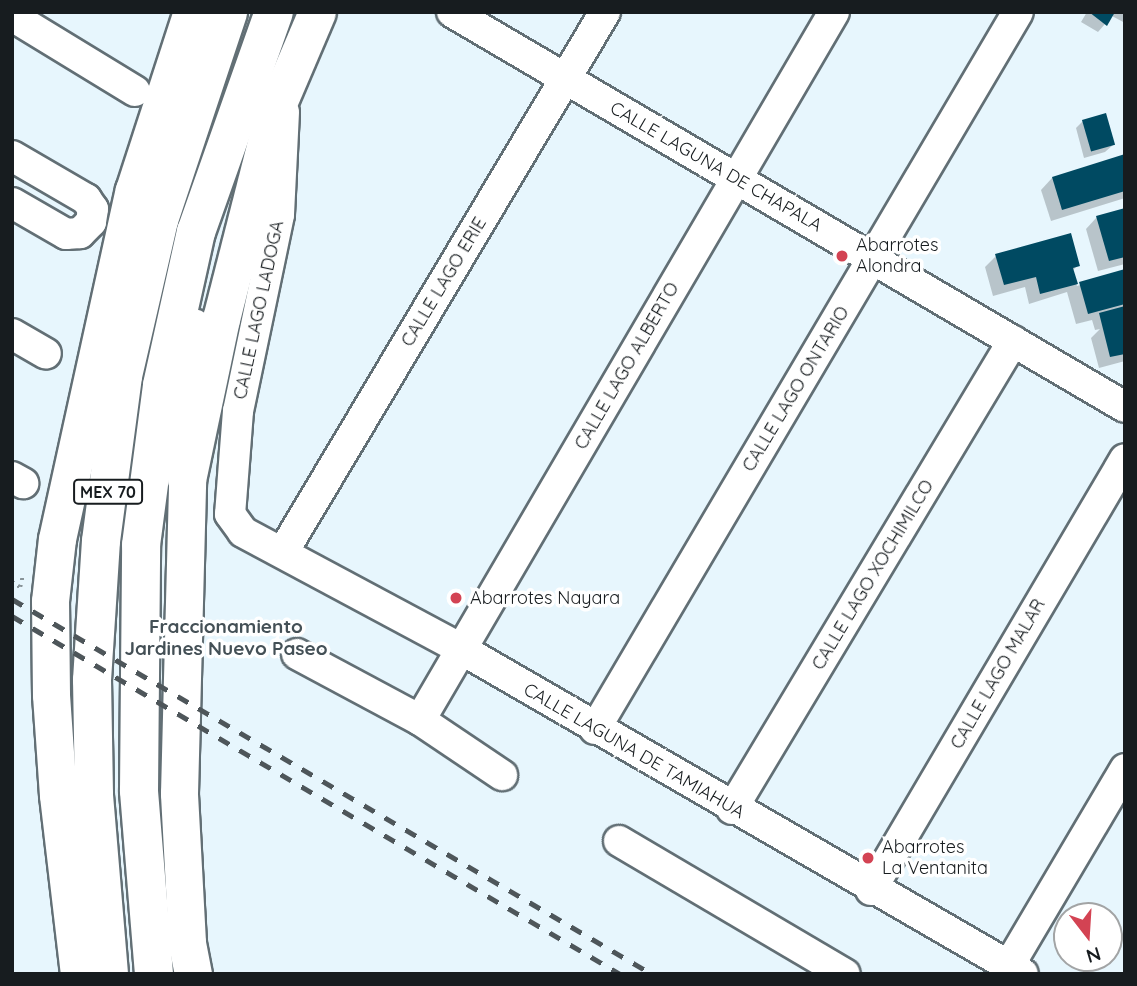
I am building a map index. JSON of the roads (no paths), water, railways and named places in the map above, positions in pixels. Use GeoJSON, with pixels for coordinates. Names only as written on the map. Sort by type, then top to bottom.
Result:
{"type":"FeatureCollection","features":[{"type":"Feature","properties":{"kind":"highway","name":"MEX 70"},"geometry":{"type":"LineString","coordinates":[[100,968],[93,680],[102,541],[122,376],[159,220],[214,16]]}},
{"type":"Feature","properties":{"kind":"highway","name":"MEX 70"},"geometry":{"type":"LineString","coordinates":[[154,974],[139,791],[141,545],[162,385],[196,232],[267,29]]}},
{"type":"Feature","properties":{"kind":"highway"},"geometry":{"type":"LineString","coordinates":[[187,480],[196,232]]}},
{"type":"Feature","properties":{"kind":"main road"},"geometry":{"type":"LineString","coordinates":[[193,974],[187,942],[179,793],[182,539],[187,480],[221,319],[273,115],[317,12]]}},
{"type":"Feature","properties":{"kind":"street","name":"CALLE LAGUNA DE CHAPALA"},"geometry":{"type":"LineString","coordinates":[[452,12],[1125,407]]}},
{"type":"Feature","properties":{"kind":"street","name":"CALLE LAGO ERIE"},"geometry":{"type":"LineString","coordinates":[[283,552],[605,12]]}},
{"type":"Feature","properties":{"kind":"street","name":"CALLE LAGO ALBERTO"},"geometry":{"type":"LineString","coordinates":[[420,720],[834,12]]}},
{"type":"Feature","properties":{"kind":"street","name":"CALLE LAGO ONTARIO"},"geometry":{"type":"LineString","coordinates":[[595,729],[1018,12]]}},
{"type":"Feature","properties":{"kind":"street"},"geometry":{"type":"LineString","coordinates":[[12,16],[135,91]]}},
{"type":"Feature","properties":{"kind":"street","name":"CALLE LAGO LADOGA"},"geometry":{"type":"LineString","coordinates":[[243,532],[230,514],[237,411],[279,215],[286,84]]}},
{"type":"Feature","properties":{"kind":"street"},"geometry":{"type":"LineString","coordinates":[[12,156],[86,199],[93,209],[91,222],[79,233],[66,234],[12,203]]}},
{"type":"Feature","properties":{"kind":"street"},"geometry":{"type":"LineString","coordinates":[[12,334],[46,354]]}},
{"type":"Feature","properties":{"kind":"street","name":"CALLE LAGO XOCHIMILCO"},"geometry":{"type":"LineString","coordinates":[[732,809],[1013,341]]}},
{"type":"Feature","properties":{"kind":"street","name":"CALLE LAGO MALAR"},"geometry":{"type":"LineString","coordinates":[[871,890],[1125,459]]}},
{"type":"Feature","properties":{"kind":"street","name":"CALLE LAGUNA DE TAMIAHUA"},"geometry":{"type":"LineString","coordinates":[[243,532],[461,649],[1012,971]]}},
{"type":"Feature","properties":{"kind":"street"},"geometry":{"type":"LineString","coordinates":[[297,654],[420,720],[502,775]]}},
{"type":"Feature","properties":{"kind":"street"},"geometry":{"type":"LineString","coordinates":[[1012,971],[1125,769]]}},
{"type":"Feature","properties":{"kind":"street"},"geometry":{"type":"LineString","coordinates":[[619,841],[845,974]]}},
{"type":"Feature","properties":{"kind":"railway"},"geometry":{"type":"LineString","coordinates":[[12,599],[652,974]]}},
{"type":"Feature","properties":{"kind":"railway"},"geometry":{"type":"LineString","coordinates":[[12,616],[620,974]]}},
{"type":"Feature","properties":{"kind":"place","name":"Abarrotes Alondra"},"geometry":{"type":"Point","coordinates":[842,256]}},
{"type":"Feature","properties":{"kind":"place","name":"Abarrotes Nayara"},"geometry":{"type":"Point","coordinates":[456,598]}},
{"type":"Feature","properties":{"kind":"place","name":"Abarrotes La Ventanita"},"geometry":{"type":"Point","coordinates":[868,858]}},
{"type":"Feature","properties":{"kind":"district","name":"Fraccionamiento Jardines Nuevo Paseo"},"geometry":{"type":"Point","coordinates":[226,638]}}]}
